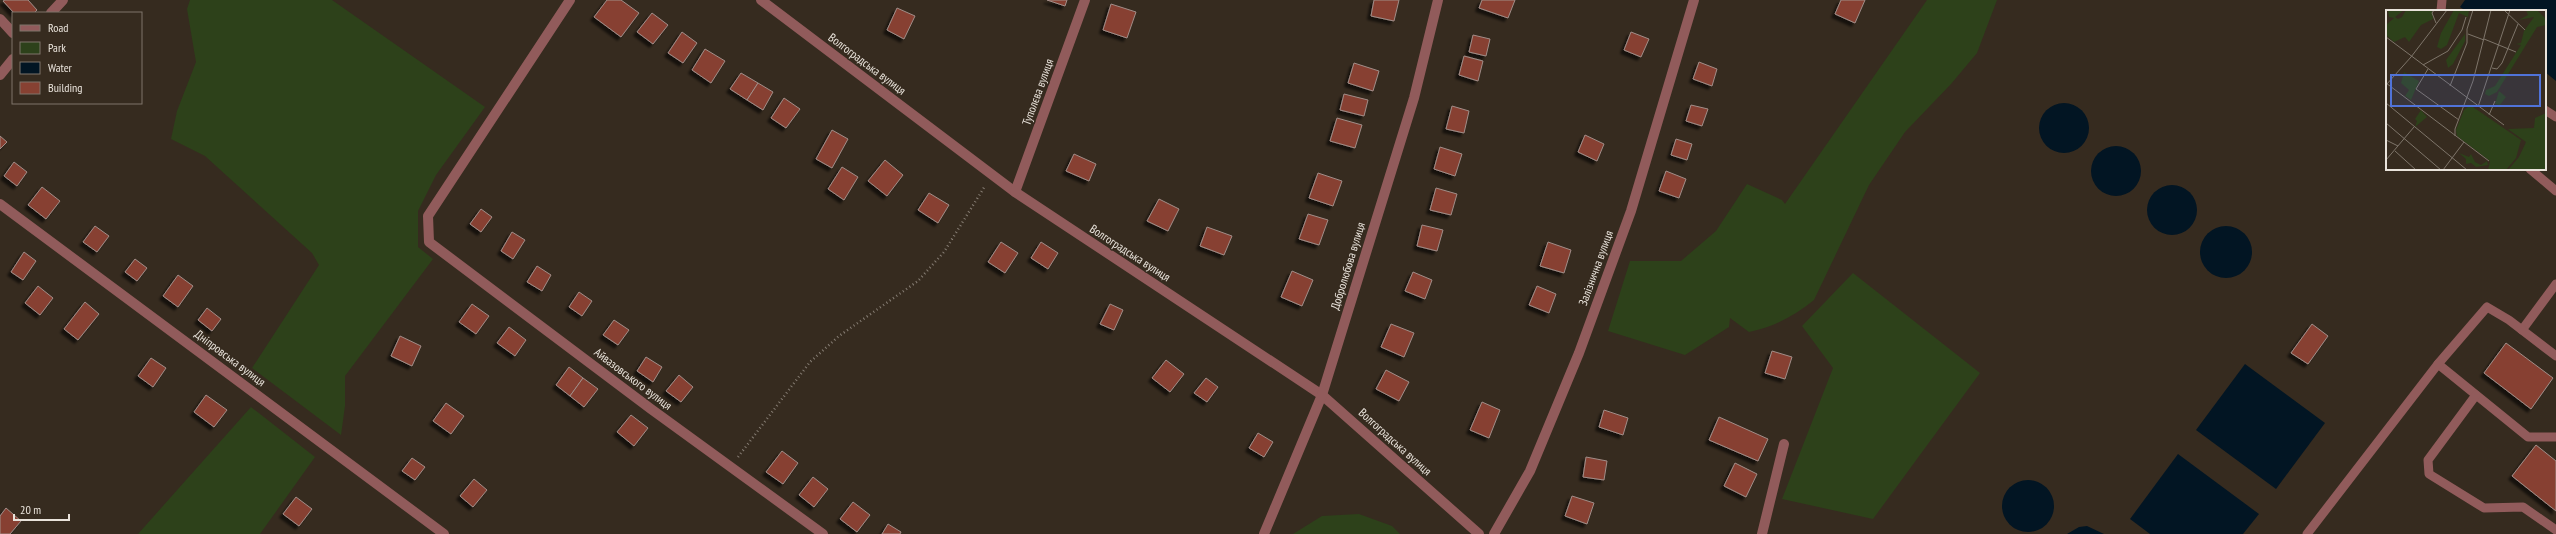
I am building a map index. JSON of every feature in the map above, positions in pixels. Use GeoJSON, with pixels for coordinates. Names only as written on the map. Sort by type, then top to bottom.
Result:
{"type":"FeatureCollection","features":[{"type":"Feature","properties":{"kind":"street"},"geometry":{"type":"LineString","coordinates":[[52,12],[63,0]]}},
{"type":"Feature","properties":{"kind":"street","name":"Айвазовського вулиця"},"geometry":{"type":"LineString","coordinates":[[570,0],[428,216],[429,242],[730,467],[823,534]]}},
{"type":"Feature","properties":{"kind":"street","name":"Волгоградська вулиця"},"geometry":{"type":"LineString","coordinates":[[761,0],[1015,192],[1322,395],[1479,534]]}},
{"type":"Feature","properties":{"kind":"street","name":"Туполєва вулиця"},"geometry":{"type":"LineString","coordinates":[[1015,192],[1086,0]]}},
{"type":"Feature","properties":{"kind":"street","name":"Добролюбова вулиця"},"geometry":{"type":"LineString","coordinates":[[1264,534],[1322,395],[1414,98],[1438,0]]}},
{"type":"Feature","properties":{"kind":"street","name":"Залізнична вулиця"},"geometry":{"type":"LineString","coordinates":[[1494,534],[1530,471],[1579,354],[1630,211],[1694,0]]}},
{"type":"Feature","properties":{"kind":"street"},"geometry":{"type":"LineString","coordinates":[[0,19],[12,32]]}},
{"type":"Feature","properties":{"kind":"street"},"geometry":{"type":"LineString","coordinates":[[0,75],[12,60]]}},
{"type":"Feature","properties":{"kind":"street","name":"Дніпровська вулиця"},"geometry":{"type":"LineString","coordinates":[[0,204],[444,534]]}},
{"type":"Feature","properties":{"kind":"street"},"geometry":{"type":"LineString","coordinates":[[1762,534],[1784,444]]}},
{"type":"Feature","properties":{"kind":"lane"},"geometry":{"type":"LineString","coordinates":[[2441,10],[2442,0]]}},
{"type":"Feature","properties":{"kind":"lane"},"geometry":{"type":"LineString","coordinates":[[2546,111],[2556,118]]}},
{"type":"Feature","properties":{"kind":"lane"},"geometry":{"type":"LineString","coordinates":[[2531,170],[2556,191]]}},
{"type":"Feature","properties":{"kind":"lane"},"geometry":{"type":"LineString","coordinates":[[2522,330],[2556,284]]}},
{"type":"Feature","properties":{"kind":"lane"},"geometry":{"type":"LineString","coordinates":[[2307,534],[2438,364],[2487,307],[2522,330],[2556,356]]}},
{"type":"Feature","properties":{"kind":"lane"},"geometry":{"type":"LineString","coordinates":[[2438,364],[2528,437],[2556,437]]}},
{"type":"Feature","properties":{"kind":"lane"},"geometry":{"type":"LineString","coordinates":[[2476,395],[2428,460],[2429,474],[2484,508],[2523,507],[2556,530]]}},
{"type":"Feature","properties":{"kind":"path"},"geometry":{"type":"LineString","coordinates":[[730,467],[810,362],[839,336],[918,281],[944,252],[992,175]]}},
{"type":"Feature","properties":{"kind":"green space"},"geometry":{"type":"Polygon","coordinates":[[[190,0],[332,0],[485,107],[436,175],[418,211],[418,247],[433,259],[345,376],[345,406],[341,435],[252,368],[319,265],[312,253],[205,156],[171,139],[177,111],[196,62],[187,9],[190,0]]]}},
{"type":"Feature","properties":{"kind":"green space"},"geometry":{"type":"Polygon","coordinates":[[[1927,0],[1997,0],[1977,53],[1951,84],[1905,132],[1869,185],[1814,300],[1783,320],[1767,327],[1749,332],[1730,318],[1729,327],[1685,355],[1608,331],[1630,261],[1681,261],[1716,231],[1747,184],[1782,200],[1785,204],[1927,0]]]}},
{"type":"Feature","properties":{"kind":"green space"},"geometry":{"type":"Polygon","coordinates":[[[1853,273],[1980,373],[1873,519],[1782,499],[1833,368],[1802,326],[1853,273]]]}},
{"type":"Feature","properties":{"kind":"green space"},"geometry":{"type":"Polygon","coordinates":[[[251,407],[315,457],[260,534],[138,534],[251,407]]]}},
{"type":"Feature","properties":{"kind":"green space"},"geometry":{"type":"Polygon","coordinates":[[[1359,514],[1392,526],[1400,534],[1293,534],[1322,516],[1359,514]]]}},
{"type":"Feature","properties":{"kind":"water"},"geometry":{"type":"Polygon","coordinates":[[[2465,0],[2556,0],[2556,81],[2546,73],[2546,10],[2464,10],[2460,7],[2465,0]]]}},
{"type":"Feature","properties":{"kind":"water"},"geometry":{"type":"Polygon","coordinates":[[[2064,103],[2073,105],[2084,114],[2089,128],[2087,137],[2078,148],[2064,153],[2055,151],[2044,142],[2039,128],[2041,119],[2050,108],[2064,103]]]}},
{"type":"Feature","properties":{"kind":"water"},"geometry":{"type":"Polygon","coordinates":[[[2116,146],[2125,148],[2134,153],[2139,162],[2141,171],[2139,180],[2134,189],[2125,194],[2116,196],[2107,194],[2098,189],[2093,180],[2091,171],[2093,162],[2098,153],[2107,148],[2116,146]]]}},
{"type":"Feature","properties":{"kind":"water"},"geometry":{"type":"Polygon","coordinates":[[[2172,185],[2181,187],[2192,196],[2197,210],[2195,219],[2186,230],[2172,235],[2163,233],[2152,224],[2147,210],[2149,201],[2158,190],[2172,185]]]}},
{"type":"Feature","properties":{"kind":"water"},"geometry":{"type":"Polygon","coordinates":[[[2226,226],[2236,228],[2244,234],[2250,242],[2252,252],[2250,262],[2244,270],[2236,276],[2226,278],[2216,276],[2208,270],[2202,262],[2200,252],[2202,242],[2208,234],[2216,228],[2226,226]]]}},
{"type":"Feature","properties":{"kind":"water"},"geometry":{"type":"Polygon","coordinates":[[[2245,364],[2325,423],[2276,489],[2196,430],[2245,364]]]}},
{"type":"Feature","properties":{"kind":"water"},"geometry":{"type":"Polygon","coordinates":[[[2178,454],[2259,514],[2243,534],[2150,534],[2130,519],[2178,454]]]}},
{"type":"Feature","properties":{"kind":"water"},"geometry":{"type":"Polygon","coordinates":[[[2023,480],[2033,480],[2042,484],[2050,492],[2054,501],[2054,511],[2050,520],[2042,528],[2033,532],[2023,532],[2014,528],[2006,520],[2002,511],[2002,501],[2006,492],[2014,484],[2023,480]]]}},
{"type":"Feature","properties":{"kind":"water"},"geometry":{"type":"Polygon","coordinates":[[[2087,526],[2104,534],[2067,534],[2079,527],[2087,526]]]}},
{"type":"Feature","properties":{"kind":"building"},"geometry":{"type":"Polygon","coordinates":[[[28,0],[37,10],[35,12],[13,12],[3,1],[28,0]]]}},
{"type":"Feature","properties":{"kind":"building"},"geometry":{"type":"Polygon","coordinates":[[[607,0],[621,0],[639,13],[621,37],[594,17],[607,0]]]}},
{"type":"Feature","properties":{"kind":"building"},"geometry":{"type":"Polygon","coordinates":[[[1047,0],[1067,0],[1065,6],[1047,0]]]}},
{"type":"Feature","properties":{"kind":"building"},"geometry":{"type":"Polygon","coordinates":[[[1374,0],[1399,0],[1394,21],[1371,16],[1374,0]]]}},
{"type":"Feature","properties":{"kind":"building"},"geometry":{"type":"Polygon","coordinates":[[[1482,0],[1515,0],[1508,18],[1479,8],[1482,0]]]}},
{"type":"Feature","properties":{"kind":"building"},"geometry":{"type":"Polygon","coordinates":[[[1841,0],[1865,0],[1855,23],[1835,14],[1841,0]]]}},
{"type":"Feature","properties":{"kind":"building"},"geometry":{"type":"Polygon","coordinates":[[[1111,4],[1136,12],[1127,38],[1103,30],[1111,4]]]}},
{"type":"Feature","properties":{"kind":"building"},"geometry":{"type":"Polygon","coordinates":[[[897,8],[915,16],[904,39],[887,30],[897,8]]]}},
{"type":"Feature","properties":{"kind":"building"},"geometry":{"type":"Polygon","coordinates":[[[652,13],[668,25],[653,44],[637,32],[652,13]]]}},
{"type":"Feature","properties":{"kind":"building"},"geometry":{"type":"Polygon","coordinates":[[[682,32],[697,43],[683,63],[668,53],[682,32]]]}},
{"type":"Feature","properties":{"kind":"building"},"geometry":{"type":"Polygon","coordinates":[[[1631,32],[1649,39],[1641,57],[1624,50],[1631,32]]]}},
{"type":"Feature","properties":{"kind":"building"},"geometry":{"type":"Polygon","coordinates":[[[1473,35],[1490,39],[1486,56],[1469,52],[1473,35]]]}},
{"type":"Feature","properties":{"kind":"building"},"geometry":{"type":"Polygon","coordinates":[[[705,49],[725,61],[711,83],[692,70],[705,49]]]}},
{"type":"Feature","properties":{"kind":"building"},"geometry":{"type":"Polygon","coordinates":[[[1464,56],[1483,61],[1478,81],[1459,75],[1464,56]]]}},
{"type":"Feature","properties":{"kind":"building"},"geometry":{"type":"Polygon","coordinates":[[[1699,62],[1717,69],[1712,86],[1693,79],[1699,62]]]}},
{"type":"Feature","properties":{"kind":"building"},"geometry":{"type":"Polygon","coordinates":[[[1354,63],[1379,71],[1373,91],[1348,83],[1354,63]]]}},
{"type":"Feature","properties":{"kind":"building"},"geometry":{"type":"Polygon","coordinates":[[[741,73],[758,83],[747,100],[730,89],[741,73]]]}},
{"type":"Feature","properties":{"kind":"building"},"geometry":{"type":"Polygon","coordinates":[[[758,83],[773,92],[763,110],[747,100],[758,83]]]}},
{"type":"Feature","properties":{"kind":"building"},"geometry":{"type":"Polygon","coordinates":[[[1344,94],[1368,100],[1364,116],[1340,110],[1344,94]]]}},
{"type":"Feature","properties":{"kind":"building"},"geometry":{"type":"Polygon","coordinates":[[[784,98],[800,109],[786,128],[771,118],[784,98]]]}},
{"type":"Feature","properties":{"kind":"building"},"geometry":{"type":"Polygon","coordinates":[[[1691,105],[1708,109],[1702,126],[1686,121],[1691,105]]]}},
{"type":"Feature","properties":{"kind":"building"},"geometry":{"type":"Polygon","coordinates":[[[1452,106],[1469,111],[1464,133],[1446,129],[1452,106]]]}},
{"type":"Feature","properties":{"kind":"building"},"geometry":{"type":"Polygon","coordinates":[[[1337,118],[1362,125],[1355,148],[1330,141],[1337,118]]]}},
{"type":"Feature","properties":{"kind":"building"},"geometry":{"type":"Polygon","coordinates":[[[832,130],[848,139],[832,168],[816,159],[832,130]]]}},
{"type":"Feature","properties":{"kind":"building"},"geometry":{"type":"Polygon","coordinates":[[[1585,135],[1604,144],[1597,161],[1578,152],[1585,135]]]}},
{"type":"Feature","properties":{"kind":"building"},"geometry":{"type":"Polygon","coordinates":[[[0,136],[7,142],[0,149],[0,136]]]}},
{"type":"Feature","properties":{"kind":"building"},"geometry":{"type":"Polygon","coordinates":[[[1676,139],[1692,144],[1687,160],[1671,155],[1676,139]]]}},
{"type":"Feature","properties":{"kind":"building"},"geometry":{"type":"Polygon","coordinates":[[[1440,147],[1462,154],[1455,176],[1434,169],[1440,147]]]}},
{"type":"Feature","properties":{"kind":"building"},"geometry":{"type":"Polygon","coordinates":[[[1074,154],[1096,164],[1089,181],[1066,171],[1074,154]]]}},
{"type":"Feature","properties":{"kind":"building"},"geometry":{"type":"Polygon","coordinates":[[[885,160],[903,175],[887,196],[868,181],[885,160]]]}},
{"type":"Feature","properties":{"kind":"building"},"geometry":{"type":"Polygon","coordinates":[[[14,162],[27,172],[17,186],[4,176],[14,162]]]}},
{"type":"Feature","properties":{"kind":"building"},"geometry":{"type":"Polygon","coordinates":[[[842,167],[858,177],[844,200],[828,189],[842,167]]]}},
{"type":"Feature","properties":{"kind":"building"},"geometry":{"type":"Polygon","coordinates":[[[1666,171],[1686,179],[1679,198],[1659,191],[1666,171]]]}},
{"type":"Feature","properties":{"kind":"building"},"geometry":{"type":"Polygon","coordinates":[[[1318,173],[1342,181],[1333,206],[1309,198],[1318,173]]]}},
{"type":"Feature","properties":{"kind":"building"},"geometry":{"type":"Polygon","coordinates":[[[42,187],[60,201],[46,219],[28,205],[42,187]]]}},
{"type":"Feature","properties":{"kind":"building"},"geometry":{"type":"Polygon","coordinates":[[[1436,188],[1457,194],[1451,215],[1430,210],[1436,188]]]}},
{"type":"Feature","properties":{"kind":"building"},"geometry":{"type":"Polygon","coordinates":[[[929,193],[949,205],[938,223],[918,210],[929,193]]]}},
{"type":"Feature","properties":{"kind":"building"},"geometry":{"type":"Polygon","coordinates":[[[1159,199],[1179,209],[1168,231],[1147,221],[1159,199]]]}},
{"type":"Feature","properties":{"kind":"building"},"geometry":{"type":"Polygon","coordinates":[[[481,209],[492,217],[481,232],[470,224],[481,209]]]}},
{"type":"Feature","properties":{"kind":"building"},"geometry":{"type":"Polygon","coordinates":[[[1308,214],[1328,220],[1319,245],[1299,239],[1308,214]]]}},
{"type":"Feature","properties":{"kind":"building"},"geometry":{"type":"Polygon","coordinates":[[[1422,225],[1443,230],[1437,251],[1417,246],[1422,225]]]}},
{"type":"Feature","properties":{"kind":"building"},"geometry":{"type":"Polygon","coordinates":[[[95,226],[109,236],[97,252],[83,242],[95,226]]]}},
{"type":"Feature","properties":{"kind":"building"},"geometry":{"type":"Polygon","coordinates":[[[1207,227],[1232,236],[1224,255],[1200,246],[1207,227]]]}},
{"type":"Feature","properties":{"kind":"building"},"geometry":{"type":"Polygon","coordinates":[[[512,232],[525,240],[513,259],[501,251],[512,232]]]}},
{"type":"Feature","properties":{"kind":"building"},"geometry":{"type":"Polygon","coordinates":[[[1001,242],[1018,253],[1005,273],[988,262],[1001,242]]]}},
{"type":"Feature","properties":{"kind":"building"},"geometry":{"type":"Polygon","coordinates":[[[1041,242],[1058,253],[1048,269],[1031,258],[1041,242]]]}},
{"type":"Feature","properties":{"kind":"building"},"geometry":{"type":"Polygon","coordinates":[[[1548,242],[1571,250],[1564,273],[1540,266],[1548,242]]]}},
{"type":"Feature","properties":{"kind":"building"},"geometry":{"type":"Polygon","coordinates":[[[24,252],[36,261],[23,280],[11,272],[24,252]]]}},
{"type":"Feature","properties":{"kind":"building"},"geometry":{"type":"Polygon","coordinates":[[[135,259],[147,268],[137,281],[125,272],[135,259]]]}},
{"type":"Feature","properties":{"kind":"building"},"geometry":{"type":"Polygon","coordinates":[[[537,266],[551,275],[542,291],[527,282],[537,266]]]}},
{"type":"Feature","properties":{"kind":"building"},"geometry":{"type":"Polygon","coordinates":[[[1292,271],[1313,280],[1302,306],[1281,297],[1292,271]]]}},
{"type":"Feature","properties":{"kind":"building"},"geometry":{"type":"Polygon","coordinates":[[[1413,272],[1432,280],[1425,299],[1405,291],[1413,272]]]}},
{"type":"Feature","properties":{"kind":"building"},"geometry":{"type":"Polygon","coordinates":[[[178,275],[193,286],[178,307],[163,296],[178,275]]]}},
{"type":"Feature","properties":{"kind":"building"},"geometry":{"type":"Polygon","coordinates":[[[38,286],[53,298],[40,315],[25,303],[38,286]]]}},
{"type":"Feature","properties":{"kind":"building"},"geometry":{"type":"Polygon","coordinates":[[[1537,286],[1556,294],[1549,313],[1529,305],[1537,286]]]}},
{"type":"Feature","properties":{"kind":"building"},"geometry":{"type":"Polygon","coordinates":[[[579,292],[592,301],[582,316],[569,307],[579,292]]]}},
{"type":"Feature","properties":{"kind":"building"},"geometry":{"type":"Polygon","coordinates":[[[85,302],[99,314],[78,340],[64,329],[85,302]]]}},
{"type":"Feature","properties":{"kind":"building"},"geometry":{"type":"Polygon","coordinates":[[[472,304],[489,316],[476,334],[459,322],[472,304]]]}},
{"type":"Feature","properties":{"kind":"building"},"geometry":{"type":"Polygon","coordinates":[[[1110,304],[1123,310],[1114,330],[1100,324],[1110,304]]]}},
{"type":"Feature","properties":{"kind":"building"},"geometry":{"type":"Polygon","coordinates":[[[207,308],[221,319],[212,331],[198,320],[207,308]]]}},
{"type":"Feature","properties":{"kind":"building"},"geometry":{"type":"Polygon","coordinates":[[[614,320],[629,330],[618,345],[603,335],[614,320]]]}},
{"type":"Feature","properties":{"kind":"building"},"geometry":{"type":"Polygon","coordinates":[[[1391,324],[1414,333],[1404,357],[1381,347],[1391,324]]]}},
{"type":"Feature","properties":{"kind":"building"},"geometry":{"type":"Polygon","coordinates":[[[2312,324],[2328,336],[2308,364],[2291,353],[2312,324]]]}},
{"type":"Feature","properties":{"kind":"building"},"geometry":{"type":"Polygon","coordinates":[[[509,327],[526,340],[515,356],[497,343],[509,327]]]}},
{"type":"Feature","properties":{"kind":"building"},"geometry":{"type":"Polygon","coordinates":[[[400,336],[421,346],[412,366],[391,356],[400,336]]]}},
{"type":"Feature","properties":{"kind":"building"},"geometry":{"type":"Polygon","coordinates":[[[2506,343],[2553,378],[2531,409],[2484,373],[2506,343]]]}},
{"type":"Feature","properties":{"kind":"building"},"geometry":{"type":"Polygon","coordinates":[[[1772,351],[1792,357],[1785,379],[1765,373],[1772,351]]]}},
{"type":"Feature","properties":{"kind":"building"},"geometry":{"type":"Polygon","coordinates":[[[646,357],[662,367],[653,382],[637,371],[646,357]]]}},
{"type":"Feature","properties":{"kind":"building"},"geometry":{"type":"Polygon","coordinates":[[[151,358],[166,368],[153,387],[138,376],[151,358]]]}},
{"type":"Feature","properties":{"kind":"building"},"geometry":{"type":"Polygon","coordinates":[[[1166,360],[1184,374],[1170,392],[1152,378],[1166,360]]]}},
{"type":"Feature","properties":{"kind":"building"},"geometry":{"type":"Polygon","coordinates":[[[569,367],[583,378],[570,396],[556,385],[569,367]]]}},
{"type":"Feature","properties":{"kind":"building"},"geometry":{"type":"Polygon","coordinates":[[[1386,370],[1409,382],[1399,401],[1376,389],[1386,370]]]}},
{"type":"Feature","properties":{"kind":"building"},"geometry":{"type":"Polygon","coordinates":[[[679,375],[693,387],[681,402],[666,391],[679,375]]]}},
{"type":"Feature","properties":{"kind":"building"},"geometry":{"type":"Polygon","coordinates":[[[583,378],[598,389],[584,407],[570,396],[583,378]]]}},
{"type":"Feature","properties":{"kind":"building"},"geometry":{"type":"Polygon","coordinates":[[[1206,378],[1218,387],[1207,402],[1194,393],[1206,378]]]}},
{"type":"Feature","properties":{"kind":"building"},"geometry":{"type":"Polygon","coordinates":[[[206,395],[227,410],[214,427],[194,412],[206,395]]]}},
{"type":"Feature","properties":{"kind":"building"},"geometry":{"type":"Polygon","coordinates":[[[1482,402],[1500,410],[1489,438],[1470,430],[1482,402]]]}},
{"type":"Feature","properties":{"kind":"building"},"geometry":{"type":"Polygon","coordinates":[[[446,403],[464,416],[451,434],[433,421],[446,403]]]}},
{"type":"Feature","properties":{"kind":"building"},"geometry":{"type":"Polygon","coordinates":[[[1604,410],[1628,418],[1623,435],[1599,427],[1604,410]]]}},
{"type":"Feature","properties":{"kind":"building"},"geometry":{"type":"Polygon","coordinates":[[[631,415],[648,428],[634,446],[617,432],[631,415]]]}},
{"type":"Feature","properties":{"kind":"building"},"geometry":{"type":"Polygon","coordinates":[[[1719,417],[1768,439],[1758,461],[1709,440],[1719,417]]]}},
{"type":"Feature","properties":{"kind":"building"},"geometry":{"type":"Polygon","coordinates":[[[1258,433],[1273,442],[1264,457],[1249,448],[1258,433]]]}},
{"type":"Feature","properties":{"kind":"building"},"geometry":{"type":"Polygon","coordinates":[[[2536,445],[2556,461],[2556,511],[2512,476],[2536,445]]]}},
{"type":"Feature","properties":{"kind":"building"},"geometry":{"type":"Polygon","coordinates":[[[782,451],[798,463],[783,484],[766,472],[782,451]]]}},
{"type":"Feature","properties":{"kind":"building"},"geometry":{"type":"Polygon","coordinates":[[[1586,457],[1607,461],[1604,480],[1583,477],[1586,457]]]}},
{"type":"Feature","properties":{"kind":"building"},"geometry":{"type":"Polygon","coordinates":[[[412,458],[425,467],[415,480],[402,471],[412,458]]]}},
{"type":"Feature","properties":{"kind":"building"},"geometry":{"type":"Polygon","coordinates":[[[1735,463],[1757,474],[1746,497],[1724,486],[1735,463]]]}},
{"type":"Feature","properties":{"kind":"building"},"geometry":{"type":"Polygon","coordinates":[[[813,477],[828,489],[814,507],[799,495],[813,477]]]}},
{"type":"Feature","properties":{"kind":"building"},"geometry":{"type":"Polygon","coordinates":[[[474,479],[487,490],[473,507],[460,496],[474,479]]]}},
{"type":"Feature","properties":{"kind":"building"},"geometry":{"type":"Polygon","coordinates":[[[1572,496],[1594,503],[1587,524],[1565,516],[1572,496]]]}},
{"type":"Feature","properties":{"kind":"building"},"geometry":{"type":"Polygon","coordinates":[[[296,497],[312,509],[299,526],[283,514],[296,497]]]}},
{"type":"Feature","properties":{"kind":"building"},"geometry":{"type":"Polygon","coordinates":[[[853,502],[870,515],[857,532],[840,519],[853,502]]]}},
{"type":"Feature","properties":{"kind":"building"},"geometry":{"type":"Polygon","coordinates":[[[6,508],[21,521],[10,534],[0,534],[0,516],[6,508]]]}},
{"type":"Feature","properties":{"kind":"building"},"geometry":{"type":"Polygon","coordinates":[[[888,524],[901,532],[900,534],[882,534],[888,524]]]}}]}
